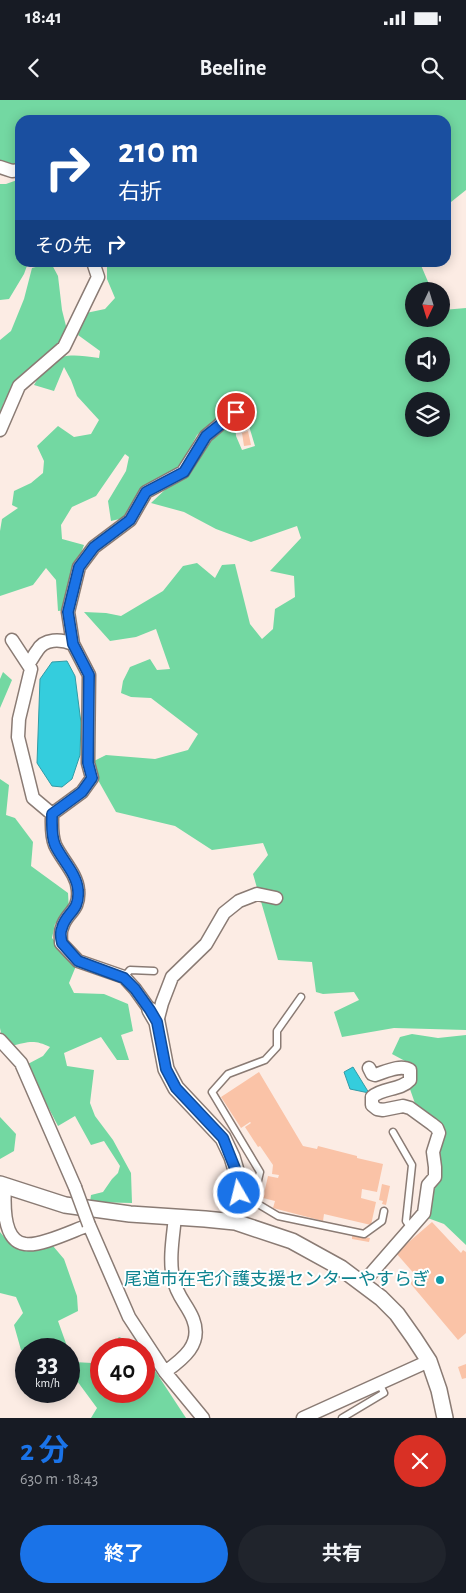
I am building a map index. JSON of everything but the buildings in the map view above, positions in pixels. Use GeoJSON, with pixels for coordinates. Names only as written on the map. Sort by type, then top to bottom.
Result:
{"type":"FeatureCollection","features":[{"type":"Feature","properties":{"kind":"street"},"geometry":{"type":"LineString","coordinates":[[0,167],[15,171]]}},
{"type":"Feature","properties":{"kind":"street"},"geometry":{"type":"LineString","coordinates":[[0,430],[19,386],[64,347],[98,277],[95,267]]}},
{"type":"Feature","properties":{"kind":"street"},"geometry":{"type":"LineString","coordinates":[[52,814],[82,792],[92,778],[88,763],[89,675],[73,644],[68,612],[79,567],[94,547],[130,520],[146,492],[184,472],[206,436],[236,412]]}},
{"type":"Feature","properties":{"kind":"street"},"geometry":{"type":"LineString","coordinates":[[12,640],[31,669],[19,719],[18,737],[33,798],[52,814],[52,834],[78,887],[78,900],[74,911],[61,929],[62,943],[78,961],[124,978],[135,989],[154,1016],[166,1069],[176,1088],[223,1138],[229,1150],[238,1176],[239,1193],[235,1222]]}},
{"type":"Feature","properties":{"kind":"street"},"geometry":{"type":"LineString","coordinates":[[28,664],[38,648],[48,641],[64,640],[73,644]]}},
{"type":"Feature","properties":{"kind":"street"},"geometry":{"type":"LineString","coordinates":[[154,1016],[162,1003],[172,977],[206,944],[224,914],[239,901],[257,894],[276,898]]}},
{"type":"Feature","properties":{"kind":"street"},"geometry":{"type":"LineString","coordinates":[[0,1040],[21,1063],[129,1317],[165,1372],[203,1418]]}},
{"type":"Feature","properties":{"kind":"street"},"geometry":{"type":"LineString","coordinates":[[362,1284],[424,1213],[428,1185],[435,1177],[433,1152],[439,1133],[437,1128],[410,1108],[403,1106],[383,1110],[377,1109],[372,1105],[372,1097],[376,1093],[406,1084],[410,1080],[410,1070],[401,1068],[375,1075],[372,1074],[369,1068]]}},
{"type":"Feature","properties":{"kind":"street"},"geometry":{"type":"LineString","coordinates":[[89,1225],[39,1243],[24,1244],[15,1240],[10,1232],[5,1216],[2,1185],[65,1205],[130,1214],[235,1222],[292,1241],[340,1268],[380,1298],[396,1314],[414,1338],[428,1362],[439,1390],[446,1418]]}},
{"type":"Feature","properties":{"kind":"street"},"geometry":{"type":"LineString","coordinates":[[165,1372],[182,1359],[193,1346],[196,1333],[193,1319],[176,1290],[172,1276],[175,1217]]}},
{"type":"Feature","properties":{"kind":"street"},"geometry":{"type":"LineString","coordinates":[[302,1418],[428,1362]]}},
{"type":"Feature","properties":{"kind":"lane"},"geometry":{"type":"LineString","coordinates":[[124,978],[130,970],[154,971]]}},
{"type":"Feature","properties":{"kind":"lane"},"geometry":{"type":"LineString","coordinates":[[302,997],[276,1031],[277,1047],[265,1060],[228,1074],[212,1092],[260,1172],[253,1201],[278,1216],[364,1234],[382,1221],[384,1211]]}},
{"type":"Feature","properties":{"kind":"lane"},"geometry":{"type":"LineString","coordinates":[[393,1132],[412,1165],[406,1221],[411,1228]]}},
{"type":"Feature","properties":{"kind":"lane"},"geometry":{"type":"LineString","coordinates":[[229,1150],[243,1144]]}},
{"type":"Feature","properties":{"kind":"lane"},"geometry":{"type":"LineString","coordinates":[[342,1418],[384,1393],[380,1384]]}},
{"type":"Feature","properties":{"kind":"green space"},"geometry":{"type":"Polygon","coordinates":[[[0,100],[466,100],[466,190],[451,202],[451,115],[15,115],[15,166],[0,163],[0,100]]]}},
{"type":"Feature","properties":{"kind":"green space"},"geometry":{"type":"Polygon","coordinates":[[[15,181],[15,267],[27,267],[9,299],[0,300],[0,184],[15,181]]]}},
{"type":"Feature","properties":{"kind":"green space"},"geometry":{"type":"Polygon","coordinates":[[[53,267],[58,276],[62,310],[67,330],[63,344],[23,373],[4,402],[0,413],[0,340],[11,331],[24,299],[32,268],[53,267]]]}},
{"type":"Feature","properties":{"kind":"green space"},"geometry":{"type":"Polygon","coordinates":[[[107,267],[422,267],[428,282],[405,282],[405,328],[450,328],[450,309],[466,308],[466,1030],[394,1028],[342,1037],[334,1012],[359,1000],[354,992],[323,994],[316,992],[312,962],[278,960],[253,874],[268,855],[263,843],[212,850],[175,826],[116,812],[98,780],[94,761],[106,755],[155,759],[188,750],[198,734],[151,698],[131,697],[121,693],[123,681],[130,667],[150,659],[157,670],[170,669],[156,629],[136,637],[110,641],[84,612],[121,616],[163,591],[183,566],[197,563],[215,578],[222,565],[235,564],[250,624],[262,639],[273,629],[275,609],[295,597],[294,576],[270,571],[301,538],[297,526],[251,542],[216,529],[184,512],[151,503],[170,485],[206,442],[235,417],[236,436],[242,450],[255,446],[249,426],[248,404],[230,408],[197,435],[179,469],[128,517],[111,521],[108,501],[126,471],[129,457],[125,454],[96,496],[72,507],[61,525],[62,539],[84,545],[77,564],[66,610],[58,611],[56,580],[46,568],[33,585],[0,596],[0,531],[2,519],[18,508],[12,505],[14,491],[31,483],[43,473],[44,461],[37,446],[58,426],[74,437],[91,434],[99,420],[77,396],[64,367],[54,391],[34,385],[41,374],[54,361],[60,358],[76,356],[99,358],[100,351],[78,335],[86,313],[105,309],[115,298],[107,279],[107,267]]]}},
{"type":"Feature","properties":{"kind":"green space"},"geometry":{"type":"Polygon","coordinates":[[[3,672],[12,680],[0,708],[0,679],[3,672]]]}},
{"type":"Feature","properties":{"kind":"green space"},"geometry":{"type":"Polygon","coordinates":[[[0,779],[9,785],[6,815],[15,818],[33,842],[31,866],[68,893],[69,910],[55,924],[52,938],[76,966],[69,983],[74,993],[104,994],[128,1004],[133,1031],[121,1035],[129,1060],[117,1060],[101,1037],[64,1053],[67,1066],[94,1070],[90,1103],[95,1116],[113,1140],[131,1173],[132,1203],[90,1202],[91,1195],[103,1192],[118,1173],[120,1166],[104,1141],[91,1145],[75,1116],[58,1126],[26,1065],[43,1056],[50,1047],[31,1042],[11,1046],[1,1033],[0,779]]]}},
{"type":"Feature","properties":{"kind":"green space"},"geometry":{"type":"Polygon","coordinates":[[[412,1034],[438,1038],[466,1035],[466,1245],[444,1224],[425,1217],[438,1134],[418,1112],[404,1072],[405,1061],[392,1054],[400,1037],[412,1034]]]}},
{"type":"Feature","properties":{"kind":"green space"},"geometry":{"type":"Polygon","coordinates":[[[0,1117],[16,1134],[14,1151],[0,1159],[0,1117]]]}},
{"type":"Feature","properties":{"kind":"green space"},"geometry":{"type":"Polygon","coordinates":[[[0,1232],[12,1244],[18,1247],[30,1249],[53,1246],[64,1259],[77,1296],[78,1311],[58,1321],[64,1338],[18,1338],[14,1325],[23,1313],[16,1297],[0,1293],[0,1232]]]}},
{"type":"Feature","properties":{"kind":"green space"},"geometry":{"type":"Polygon","coordinates":[[[80,1362],[90,1363],[90,1398],[80,1385],[80,1362]]]}},
{"type":"Feature","properties":{"kind":"green space"},"geometry":{"type":"Polygon","coordinates":[[[155,1371],[186,1418],[91,1418],[97,1408],[93,1403],[155,1403],[155,1371]]]}},
{"type":"Feature","properties":{"kind":"water"},"geometry":{"type":"Polygon","coordinates":[[[67,661],[75,676],[81,723],[80,755],[72,779],[62,787],[52,786],[37,763],[40,679],[52,662],[67,661]]]}},
{"type":"Feature","properties":{"kind":"water"},"geometry":{"type":"Polygon","coordinates":[[[353,1067],[369,1093],[350,1089],[344,1072],[353,1067]]]}},
{"type":"Feature","properties":{"kind":"place","name":"尾道市在宅介護支援センターやすらぎ"},"geometry":{"type":"Point","coordinates":[440,1280]}},
{"type":"Feature","properties":{"kind":"route"},"geometry":{"type":"LineString","coordinates":[[236,412],[206,436],[184,472],[146,492],[130,520],[94,547],[79,567],[68,612],[73,644],[89,675],[88,763],[92,778],[82,792],[52,814],[52,834],[78,887],[78,900],[74,911],[61,929],[62,943],[78,961],[124,978],[135,989],[150,1010],[157,1022],[166,1069],[176,1088],[223,1138],[238,1176],[239,1193]]}}]}
